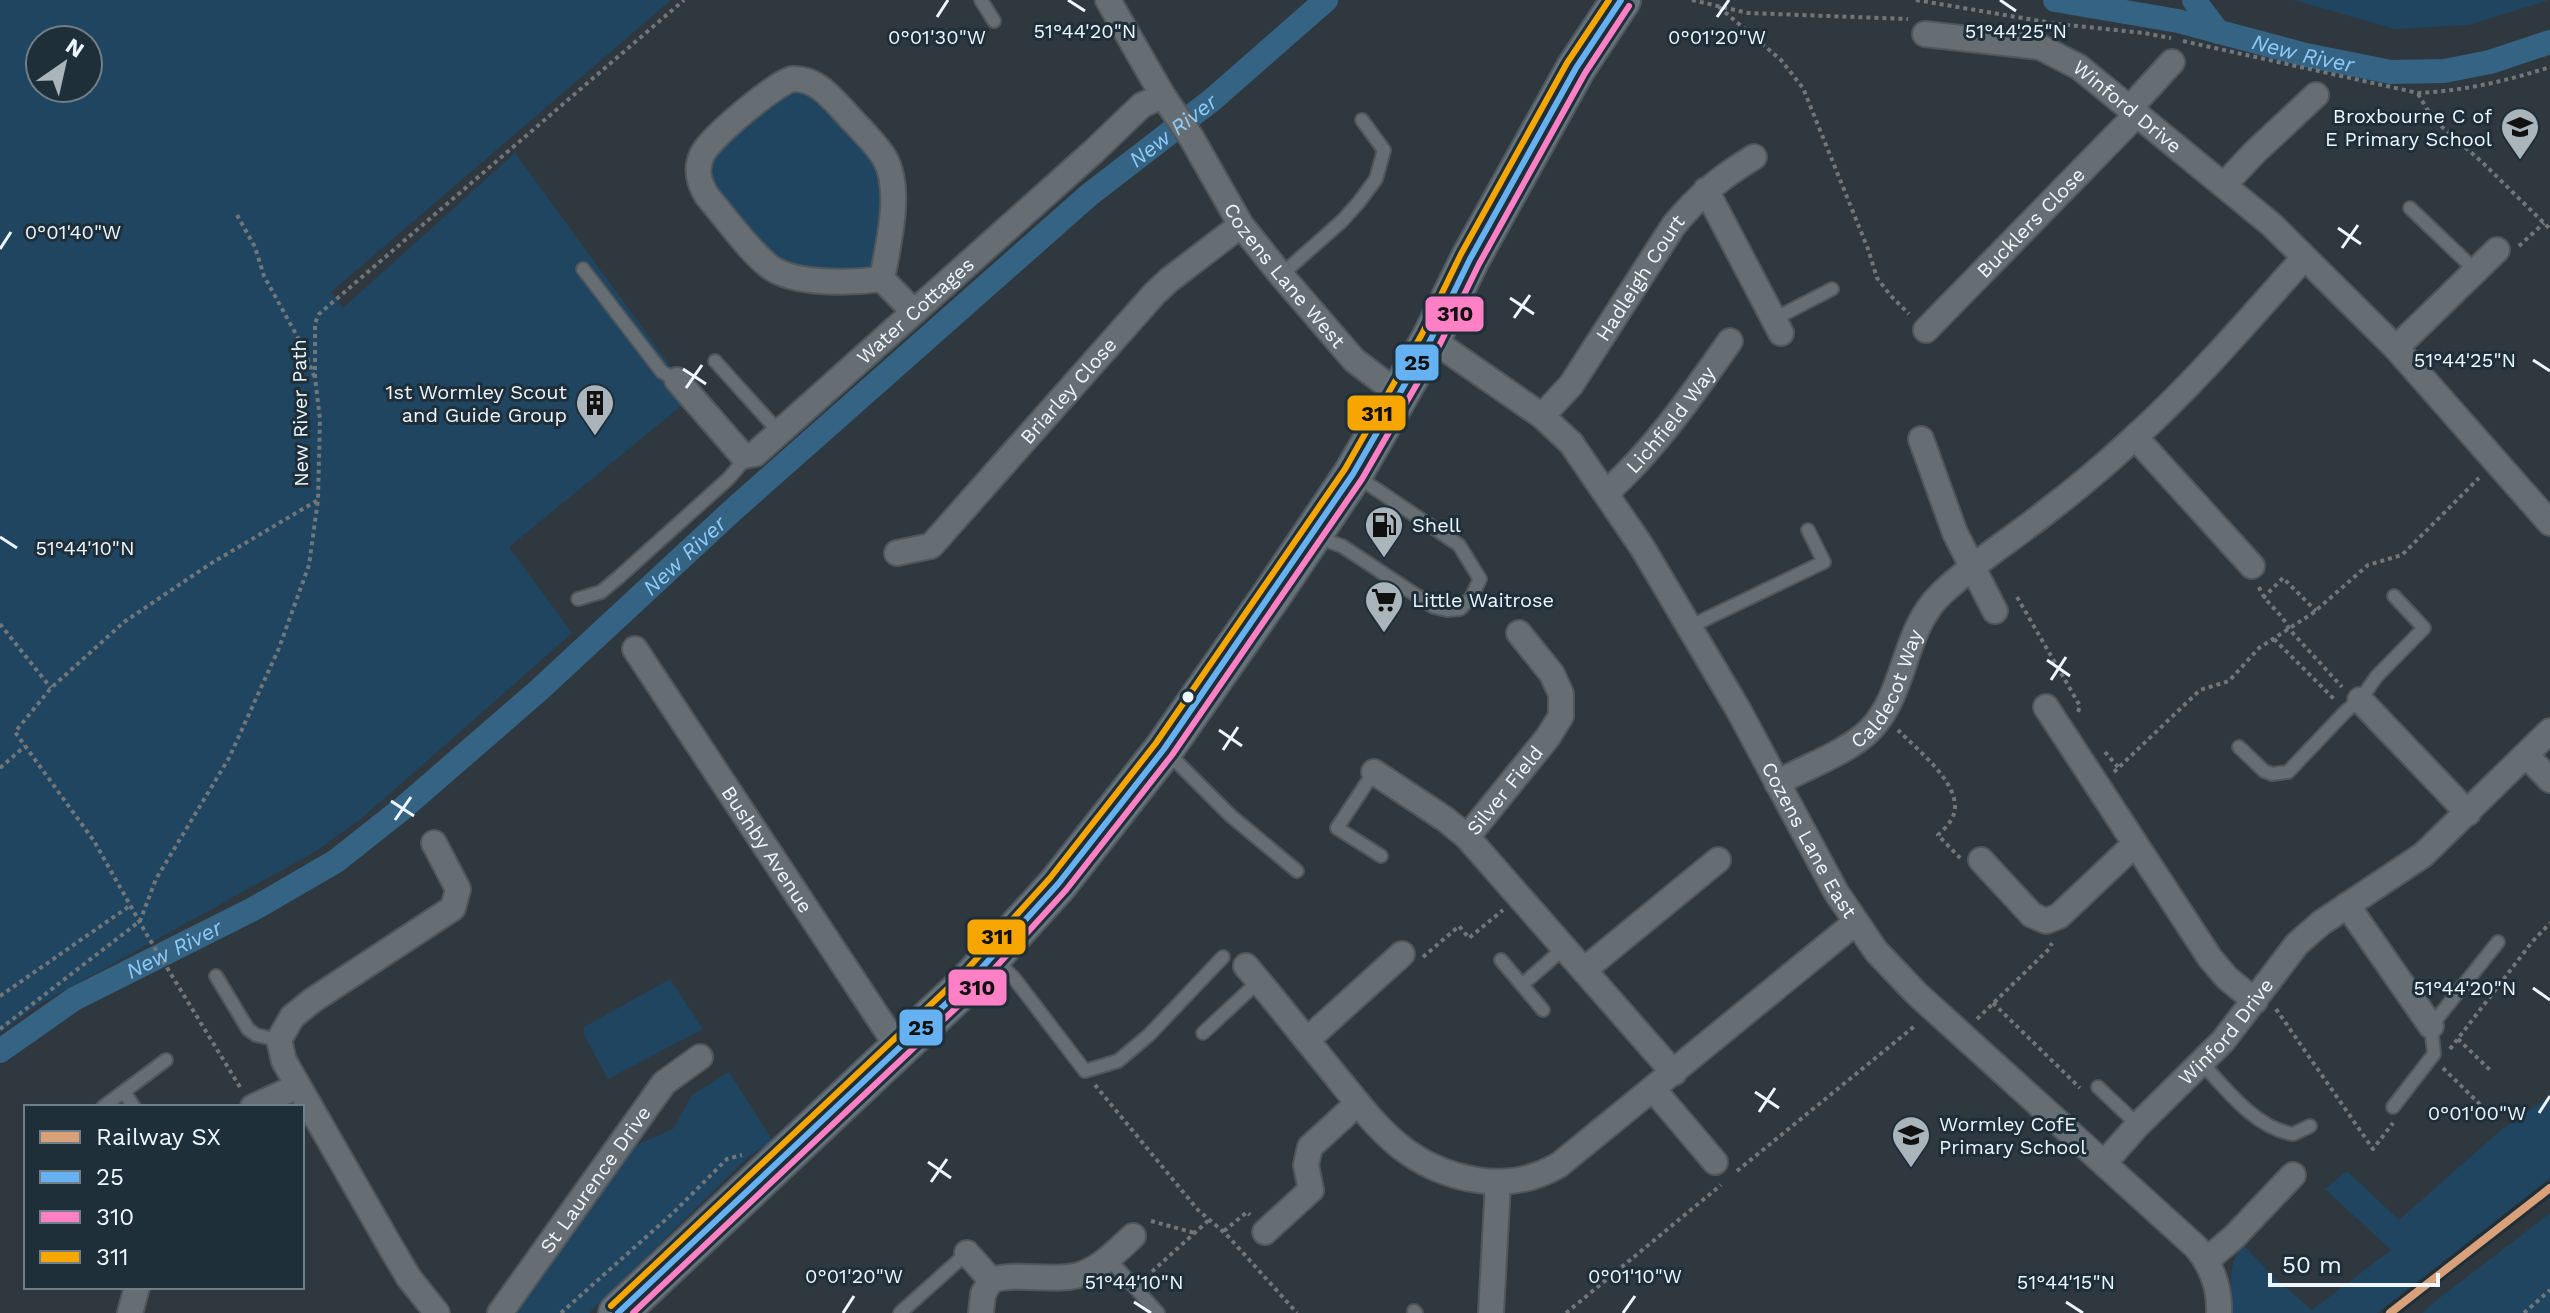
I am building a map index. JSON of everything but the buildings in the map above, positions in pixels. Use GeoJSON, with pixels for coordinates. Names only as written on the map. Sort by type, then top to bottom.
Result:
{"type":"FeatureCollection","features":[{"type":"Feature","properties":{"kind":"main road"},"geometry":{"type":"LineString","coordinates":[[618,1313],[899,1049],[992,957],[1058,884],[1164,749],[1353,474],[1431,339],[1470,259],[1566,86],[1621,0]]}},
{"type":"Feature","properties":{"kind":"street"},"geometry":{"type":"LineString","coordinates":[[1113,2],[1168,102]]}},
{"type":"Feature","properties":{"kind":"street","name":"Winford Drive"},"geometry":{"type":"LineString","coordinates":[[1925,34],[2040,47],[2079,67],[2272,225],[2396,348],[2550,523]]}},
{"type":"Feature","properties":{"kind":"street","name":"Bucklers Close"},"geometry":{"type":"LineString","coordinates":[[1926,330],[2134,111],[2172,62]]}},
{"type":"Feature","properties":{"kind":"street"},"geometry":{"type":"LineString","coordinates":[[802,79],[822,89],[884,158],[892,182],[892,222],[882,279],[858,282],[797,277],[779,272],[763,261],[700,185],[699,166],[706,147],[783,82],[802,79]]}},
{"type":"Feature","properties":{"kind":"street"},"geometry":{"type":"LineString","coordinates":[[2224,185],[2316,95]]}},
{"type":"Feature","properties":{"kind":"street","name":"Cozens Lane West"},"geometry":{"type":"LineString","coordinates":[[1168,102],[1241,225],[1354,360],[1400,395]]}},
{"type":"Feature","properties":{"kind":"street","name":"Water Cottages"},"geometry":{"type":"LineString","coordinates":[[743,456],[755,454],[1142,105],[1168,102]]}},
{"type":"Feature","properties":{"kind":"street","name":"Hadleigh Court"},"geometry":{"type":"LineString","coordinates":[[1542,416],[1571,385],[1674,225],[1706,190],[1754,157]]}},
{"type":"Feature","properties":{"kind":"street"},"geometry":{"type":"LineString","coordinates":[[1706,190],[1778,326]]}},
{"type":"Feature","properties":{"kind":"street","name":"Briarley Close"},"geometry":{"type":"LineString","coordinates":[[897,553],[931,546],[1155,293],[1241,225]]}},
{"type":"Feature","properties":{"kind":"street"},"geometry":{"type":"LineString","coordinates":[[2396,348],[2475,270],[2506,250]]}},
{"type":"Feature","properties":{"kind":"street","name":"Caldecot Way"},"geometry":{"type":"LineString","coordinates":[[1777,783],[1870,730],[1882,714],[1925,613],[1942,593],[2054,507],[2135,437],[2304,258]]}},
{"type":"Feature","properties":{"kind":"street"},"geometry":{"type":"LineString","coordinates":[[882,279],[914,312]]}},
{"type":"Feature","properties":{"kind":"street","name":"Cozens Lane East"},"geometry":{"type":"LineString","coordinates":[[1431,339],[1542,416],[1571,443],[1642,547],[1739,711],[1810,848],[1855,923],[1894,971],[1935,1010],[2185,1235],[2207,1260],[2217,1289],[2219,1313]]}},
{"type":"Feature","properties":{"kind":"street","name":"Lichfield Way"},"geometry":{"type":"LineString","coordinates":[[1606,493],[1633,469],[1656,442],[1730,341]]}},
{"type":"Feature","properties":{"kind":"street"},"geometry":{"type":"LineString","coordinates":[[677,380],[743,456]]}},
{"type":"Feature","properties":{"kind":"street"},"geometry":{"type":"LineString","coordinates":[[2135,437],[2252,566]]}},
{"type":"Feature","properties":{"kind":"street"},"geometry":{"type":"LineString","coordinates":[[1921,439],[1955,533],[1995,611]]}},
{"type":"Feature","properties":{"kind":"street","name":"Silver Field"},"geometry":{"type":"LineString","coordinates":[[1519,633],[1552,674],[1561,694],[1561,716],[1548,737],[1467,837],[1674,1073]]}},
{"type":"Feature","properties":{"kind":"street","name":"Bushby Avenue"},"geometry":{"type":"LineString","coordinates":[[635,649],[899,1049]]}},
{"type":"Feature","properties":{"kind":"street"},"geometry":{"type":"LineString","coordinates":[[2353,705],[2468,813]]}},
{"type":"Feature","properties":{"kind":"street"},"geometry":{"type":"LineString","coordinates":[[2046,707],[2210,958],[2227,978],[2259,996]]}},
{"type":"Feature","properties":{"kind":"street","name":"Winford Drive"},"geometry":{"type":"LineString","coordinates":[[2105,1162],[2223,1041],[2297,944],[2347,905],[2423,855],[2550,731]]}},
{"type":"Feature","properties":{"kind":"street"},"geometry":{"type":"LineString","coordinates":[[2526,755],[2550,780]]}},
{"type":"Feature","properties":{"kind":"street"},"geometry":{"type":"LineString","coordinates":[[1374,772],[1467,837]]}},
{"type":"Feature","properties":{"kind":"street"},"geometry":{"type":"LineString","coordinates":[[434,843],[458,889],[453,908],[313,1000],[292,1017],[279,1040],[284,1061],[390,1246],[409,1278],[437,1313]]}},
{"type":"Feature","properties":{"kind":"street"},"geometry":{"type":"LineString","coordinates":[[1970,859],[2032,915],[2046,921],[2053,920],[2135,844]]}},
{"type":"Feature","properties":{"kind":"street"},"geometry":{"type":"LineString","coordinates":[[1584,970],[1718,860]]}},
{"type":"Feature","properties":{"kind":"street"},"geometry":{"type":"LineString","coordinates":[[2347,905],[2431,1026]]}},
{"type":"Feature","properties":{"kind":"street"},"geometry":{"type":"LineString","coordinates":[[1252,974],[1382,1132],[1410,1155],[1436,1170],[1498,1183],[1529,1179],[1559,1165],[1855,923]]}},
{"type":"Feature","properties":{"kind":"street"},"geometry":{"type":"LineString","coordinates":[[1307,1040],[1402,954]]}},
{"type":"Feature","properties":{"kind":"street","name":"St Laurence Drive"},"geometry":{"type":"LineString","coordinates":[[500,1313],[639,1121],[653,1097],[680,1069],[700,1057]]}},
{"type":"Feature","properties":{"kind":"street"},"geometry":{"type":"LineString","coordinates":[[248,1100],[298,1086]]}},
{"type":"Feature","properties":{"kind":"street"},"geometry":{"type":"LineString","coordinates":[[1653,1089],[1715,1162]]}},
{"type":"Feature","properties":{"kind":"street"},"geometry":{"type":"LineString","coordinates":[[1265,1232],[1311,1190],[1306,1165],[1310,1147],[1358,1103]]}},
{"type":"Feature","properties":{"kind":"street"},"geometry":{"type":"LineString","coordinates":[[2207,1260],[2234,1237],[2293,1175]]}},
{"type":"Feature","properties":{"kind":"street"},"geometry":{"type":"LineString","coordinates":[[1491,1313],[1498,1183]]}},
{"type":"Feature","properties":{"kind":"street"},"geometry":{"type":"LineString","coordinates":[[981,1313],[983,1294],[991,1280],[1007,1276],[1078,1276],[1109,1259],[1133,1236]]}},
{"type":"Feature","properties":{"kind":"street"},"geometry":{"type":"LineString","coordinates":[[967,1253],[991,1280]]}},
{"type":"Feature","properties":{"kind":"street"},"geometry":{"type":"LineString","coordinates":[[130,1313],[136,1289]]}},
{"type":"Feature","properties":{"kind":"lane"},"geometry":{"type":"LineString","coordinates":[[981,0],[994,21]]}},
{"type":"Feature","properties":{"kind":"lane"},"geometry":{"type":"LineString","coordinates":[[1281,275],[1342,221],[1376,179],[1384,150],[1362,120]]}},
{"type":"Feature","properties":{"kind":"lane"},"geometry":{"type":"LineString","coordinates":[[2410,208],[2475,270]]}},
{"type":"Feature","properties":{"kind":"lane"},"geometry":{"type":"LineString","coordinates":[[583,269],[662,372],[677,380]]}},
{"type":"Feature","properties":{"kind":"lane"},"geometry":{"type":"LineString","coordinates":[[1778,326],[1832,289]]}},
{"type":"Feature","properties":{"kind":"lane"},"geometry":{"type":"LineString","coordinates":[[715,361],[779,432]]}},
{"type":"Feature","properties":{"kind":"lane"},"geometry":{"type":"LineString","coordinates":[[578,599],[601,592],[619,577],[728,479],[741,464],[743,456]]}},
{"type":"Feature","properties":{"kind":"lane"},"geometry":{"type":"LineString","coordinates":[[1312,535],[1342,546],[1434,607],[1460,609],[1471,598],[1480,579],[1459,545],[1353,474]]}},
{"type":"Feature","properties":{"kind":"lane"},"geometry":{"type":"LineString","coordinates":[[1689,627],[1824,562],[1808,530]]}},
{"type":"Feature","properties":{"kind":"lane"},"geometry":{"type":"LineString","coordinates":[[2239,747],[2264,771],[2272,774],[2288,772],[2424,628],[2394,596]]}},
{"type":"Feature","properties":{"kind":"lane"},"geometry":{"type":"LineString","coordinates":[[1164,749],[1231,816],[1297,871]]}},
{"type":"Feature","properties":{"kind":"lane"},"geometry":{"type":"LineString","coordinates":[[1374,772],[1337,828],[1381,856]]}},
{"type":"Feature","properties":{"kind":"lane"},"geometry":{"type":"LineString","coordinates":[[2397,1110],[2434,1054],[2431,1026],[2498,942]]}},
{"type":"Feature","properties":{"kind":"lane"},"geometry":{"type":"LineString","coordinates":[[1522,985],[1564,948]]}},
{"type":"Feature","properties":{"kind":"lane"},"geometry":{"type":"LineString","coordinates":[[992,957],[1014,978],[1085,1071],[1118,1061],[1149,1035],[1223,957]]}},
{"type":"Feature","properties":{"kind":"lane"},"geometry":{"type":"LineString","coordinates":[[1501,960],[1543,1010]]}},
{"type":"Feature","properties":{"kind":"lane"},"geometry":{"type":"LineString","coordinates":[[1203,1033],[1252,974]]}},
{"type":"Feature","properties":{"kind":"lane"},"geometry":{"type":"LineString","coordinates":[[216,976],[248,1029],[256,1035],[279,1040]]}},
{"type":"Feature","properties":{"kind":"lane"},"geometry":{"type":"LineString","coordinates":[[106,1105],[166,1060]]}},
{"type":"Feature","properties":{"kind":"lane"},"geometry":{"type":"LineString","coordinates":[[2201,1062],[2256,1118],[2293,1134],[2310,1126]]}},
{"type":"Feature","properties":{"kind":"lane"},"geometry":{"type":"LineString","coordinates":[[2098,1087],[2138,1125]]}},
{"type":"Feature","properties":{"kind":"lane"},"geometry":{"type":"LineString","coordinates":[[124,1092],[133,1105]]}},
{"type":"Feature","properties":{"kind":"lane"},"geometry":{"type":"LineString","coordinates":[[900,1313],[967,1253]]}},
{"type":"Feature","properties":{"kind":"lane"},"geometry":{"type":"LineString","coordinates":[[1109,1259],[1158,1313]]}},
{"type":"Feature","properties":{"kind":"path","name":"New River Path"},"geometry":{"type":"LineString","coordinates":[[140,921],[156,879],[229,758],[279,648],[309,565],[318,500],[320,419],[315,378],[315,323],[319,314],[684,0]]}},
{"type":"Feature","properties":{"kind":"path"},"geometry":{"type":"LineString","coordinates":[[1692,0],[1748,13],[1912,19],[1925,34]]}},
{"type":"Feature","properties":{"kind":"path"},"geometry":{"type":"LineString","coordinates":[[1916,0],[2058,24],[2144,33],[2418,93],[2479,86],[2550,67]]}},
{"type":"Feature","properties":{"kind":"path"},"geometry":{"type":"LineString","coordinates":[[1719,7],[1781,60],[1803,88],[1877,278],[1926,330]]}},
{"type":"Feature","properties":{"kind":"path"},"geometry":{"type":"LineString","coordinates":[[2418,93],[2433,119],[2550,229]]}},
{"type":"Feature","properties":{"kind":"path"},"geometry":{"type":"LineString","coordinates":[[237,215],[255,247],[264,276],[303,347],[315,378]]}},
{"type":"Feature","properties":{"kind":"path"},"geometry":{"type":"LineString","coordinates":[[2506,250],[2544,223]]}},
{"type":"Feature","properties":{"kind":"path"},"geometry":{"type":"LineString","coordinates":[[2099,788],[2200,690],[2229,681],[2259,648],[2316,611],[2368,565],[2402,555],[2496,462]]}},
{"type":"Feature","properties":{"kind":"path"},"geometry":{"type":"LineString","coordinates":[[248,1100],[147,935],[94,841],[15,732],[51,688],[124,622],[210,564],[318,500]]}},
{"type":"Feature","properties":{"kind":"path"},"geometry":{"type":"LineString","coordinates":[[2252,566],[2263,598],[2347,692],[2353,705]]}},
{"type":"Feature","properties":{"kind":"path"},"geometry":{"type":"LineString","coordinates":[[2263,598],[2283,578],[2316,611]]}},
{"type":"Feature","properties":{"kind":"path"},"geometry":{"type":"LineString","coordinates":[[2013,592],[2080,706],[2076,720]]}},
{"type":"Feature","properties":{"kind":"path"},"geometry":{"type":"LineString","coordinates":[[0,624],[51,688]]}},
{"type":"Feature","properties":{"kind":"path"},"geometry":{"type":"LineString","coordinates":[[2274,639],[2353,705]]}},
{"type":"Feature","properties":{"kind":"path"},"geometry":{"type":"LineString","coordinates":[[1882,714],[1947,782],[1954,807],[1951,820],[1938,835],[1970,859]]}},
{"type":"Feature","properties":{"kind":"path"},"geometry":{"type":"LineString","coordinates":[[2097,743],[2118,767]]}},
{"type":"Feature","properties":{"kind":"path"},"geometry":{"type":"LineString","coordinates":[[0,768],[25,746]]}},
{"type":"Feature","properties":{"kind":"path"},"geometry":{"type":"LineString","coordinates":[[1402,954],[1421,959],[1459,926],[1469,938],[1519,897]]}},
{"type":"Feature","properties":{"kind":"path"},"geometry":{"type":"LineString","coordinates":[[0,996],[131,905]]}},
{"type":"Feature","properties":{"kind":"path"},"geometry":{"type":"LineString","coordinates":[[1973,1022],[2051,946],[2053,920]]}},
{"type":"Feature","properties":{"kind":"path"},"geometry":{"type":"LineString","coordinates":[[0,1029],[140,921]]}},
{"type":"Feature","properties":{"kind":"path"},"geometry":{"type":"LineString","coordinates":[[2450,1049],[2550,923]]}},
{"type":"Feature","properties":{"kind":"path"},"geometry":{"type":"LineString","coordinates":[[2259,996],[2373,1149],[2397,1110]]}},
{"type":"Feature","properties":{"kind":"path"},"geometry":{"type":"LineString","coordinates":[[1993,1003],[2083,1091]]}},
{"type":"Feature","properties":{"kind":"path"},"geometry":{"type":"LineString","coordinates":[[1566,1313],[1935,1010]]}},
{"type":"Feature","properties":{"kind":"path"},"geometry":{"type":"LineString","coordinates":[[2458,1039],[2490,1070]]}},
{"type":"Feature","properties":{"kind":"path"},"geometry":{"type":"LineString","coordinates":[[2441,1060],[2438,1064],[2500,1124]]}},
{"type":"Feature","properties":{"kind":"path"},"geometry":{"type":"LineString","coordinates":[[1085,1071],[1113,1110],[1198,1210],[1210,1219],[1297,1313]]}},
{"type":"Feature","properties":{"kind":"path"},"geometry":{"type":"LineString","coordinates":[[561,1313],[673,1213],[727,1159],[749,1156],[770,1168]]}},
{"type":"Feature","properties":{"kind":"path"},"geometry":{"type":"LineString","coordinates":[[1134,1287],[1210,1219]]}},
{"type":"Feature","properties":{"kind":"path"},"geometry":{"type":"LineString","coordinates":[[2524,1313],[2550,1290]]}},
{"type":"Feature","properties":{"kind":"shaded area"},"geometry":{"type":"Polygon","coordinates":[[[0,0],[671,0],[331,292],[343,308],[515,153],[677,375],[686,402],[509,547],[572,633],[361,819],[313,853],[38,1005],[0,1033],[0,0]]]}},
{"type":"Feature","properties":{"kind":"shaded area"},"geometry":{"type":"Polygon","coordinates":[[[2293,0],[2549,0],[2469,25],[2395,29],[2293,0]]]}},
{"type":"Feature","properties":{"kind":"shaded area"},"geometry":{"type":"Polygon","coordinates":[[[787,89],[812,91],[876,163],[885,206],[873,265],[865,270],[841,274],[776,263],[706,177],[712,153],[787,89]]]}},
{"type":"Feature","properties":{"kind":"shaded area"},"geometry":{"type":"Polygon","coordinates":[[[670,979],[703,1029],[608,1079],[584,1035],[584,1027],[670,979]]]}},
{"type":"Feature","properties":{"kind":"shaded area"},"geometry":{"type":"Polygon","coordinates":[[[729,1072],[773,1141],[749,1156],[589,1313],[515,1313],[631,1147],[673,1129],[692,1095],[729,1072]]]}},
{"type":"Feature","properties":{"kind":"shaded area"},"geometry":{"type":"Polygon","coordinates":[[[2550,1096],[2550,1178],[2377,1313],[2233,1313],[2232,1269],[2244,1246],[2312,1310],[2391,1250],[2325,1189],[2347,1171],[2399,1220],[2502,1129],[2550,1096]]]}},
{"type":"Feature","properties":{"kind":"shaded area"},"geometry":{"type":"Polygon","coordinates":[[[2550,1213],[2550,1313],[2422,1313],[2433,1303],[2550,1213]]]}},
{"type":"Feature","properties":{"kind":"waterway","name":"New River"},"geometry":{"type":"LineString","coordinates":[[0,1051],[74,999],[255,908],[336,861],[403,808],[539,690],[733,510],[1089,195],[1212,100],[1326,0]]}},
{"type":"Feature","properties":{"kind":"waterway","name":"New River"},"geometry":{"type":"LineString","coordinates":[[2055,0],[2178,21],[2306,55],[2391,72],[2444,71],[2490,62],[2550,42]]}},
{"type":"Feature","properties":{"kind":"waterway"},"geometry":{"type":"LineString","coordinates":[[2194,0],[2218,32]]}},
{"type":"Feature","properties":{"kind":"rail line","name":"SX"},"geometry":{"type":"LineString","coordinates":[[2390,1313],[2550,1188]]}},
{"type":"Feature","properties":{"kind":"transit line","name":"311"},"geometry":{"type":"LineString","coordinates":[[611,1306],[961,976],[1050,878],[1156,743],[1345,469],[1422,334],[1461,254],[1567,63],[1609,0]]}},
{"type":"Feature","properties":{"kind":"transit line","name":"25"},"geometry":{"type":"LineString","coordinates":[[618,1313],[968,983],[1058,884],[1164,749],[1353,474],[1431,339],[1470,259],[1576,68],[1621,0]]}},
{"type":"Feature","properties":{"kind":"transit line","name":"310"},"geometry":{"type":"LineString","coordinates":[[633,1313],[975,990],[1066,890],[1172,755],[1362,479],[1440,344],[1479,264],[1585,73],[1629,6]]}},
{"type":"Feature","properties":{"kind":"place","name":"Broxbourne C of E Primary School"},"geometry":{"type":"Point","coordinates":[2520,161]}},
{"type":"Feature","properties":{"kind":"place","name":"1st Wormley Scout and Guide Group"},"geometry":{"type":"Point","coordinates":[595,437]}},
{"type":"Feature","properties":{"kind":"place","name":"Shell"},"geometry":{"type":"Point","coordinates":[1384,559]}},
{"type":"Feature","properties":{"kind":"place","name":"Little Waitrose"},"geometry":{"type":"Point","coordinates":[1384,634]}},
{"type":"Feature","properties":{"kind":"place","name":"Wormley CofE Primary School"},"geometry":{"type":"Point","coordinates":[1911,1169]}}]}
